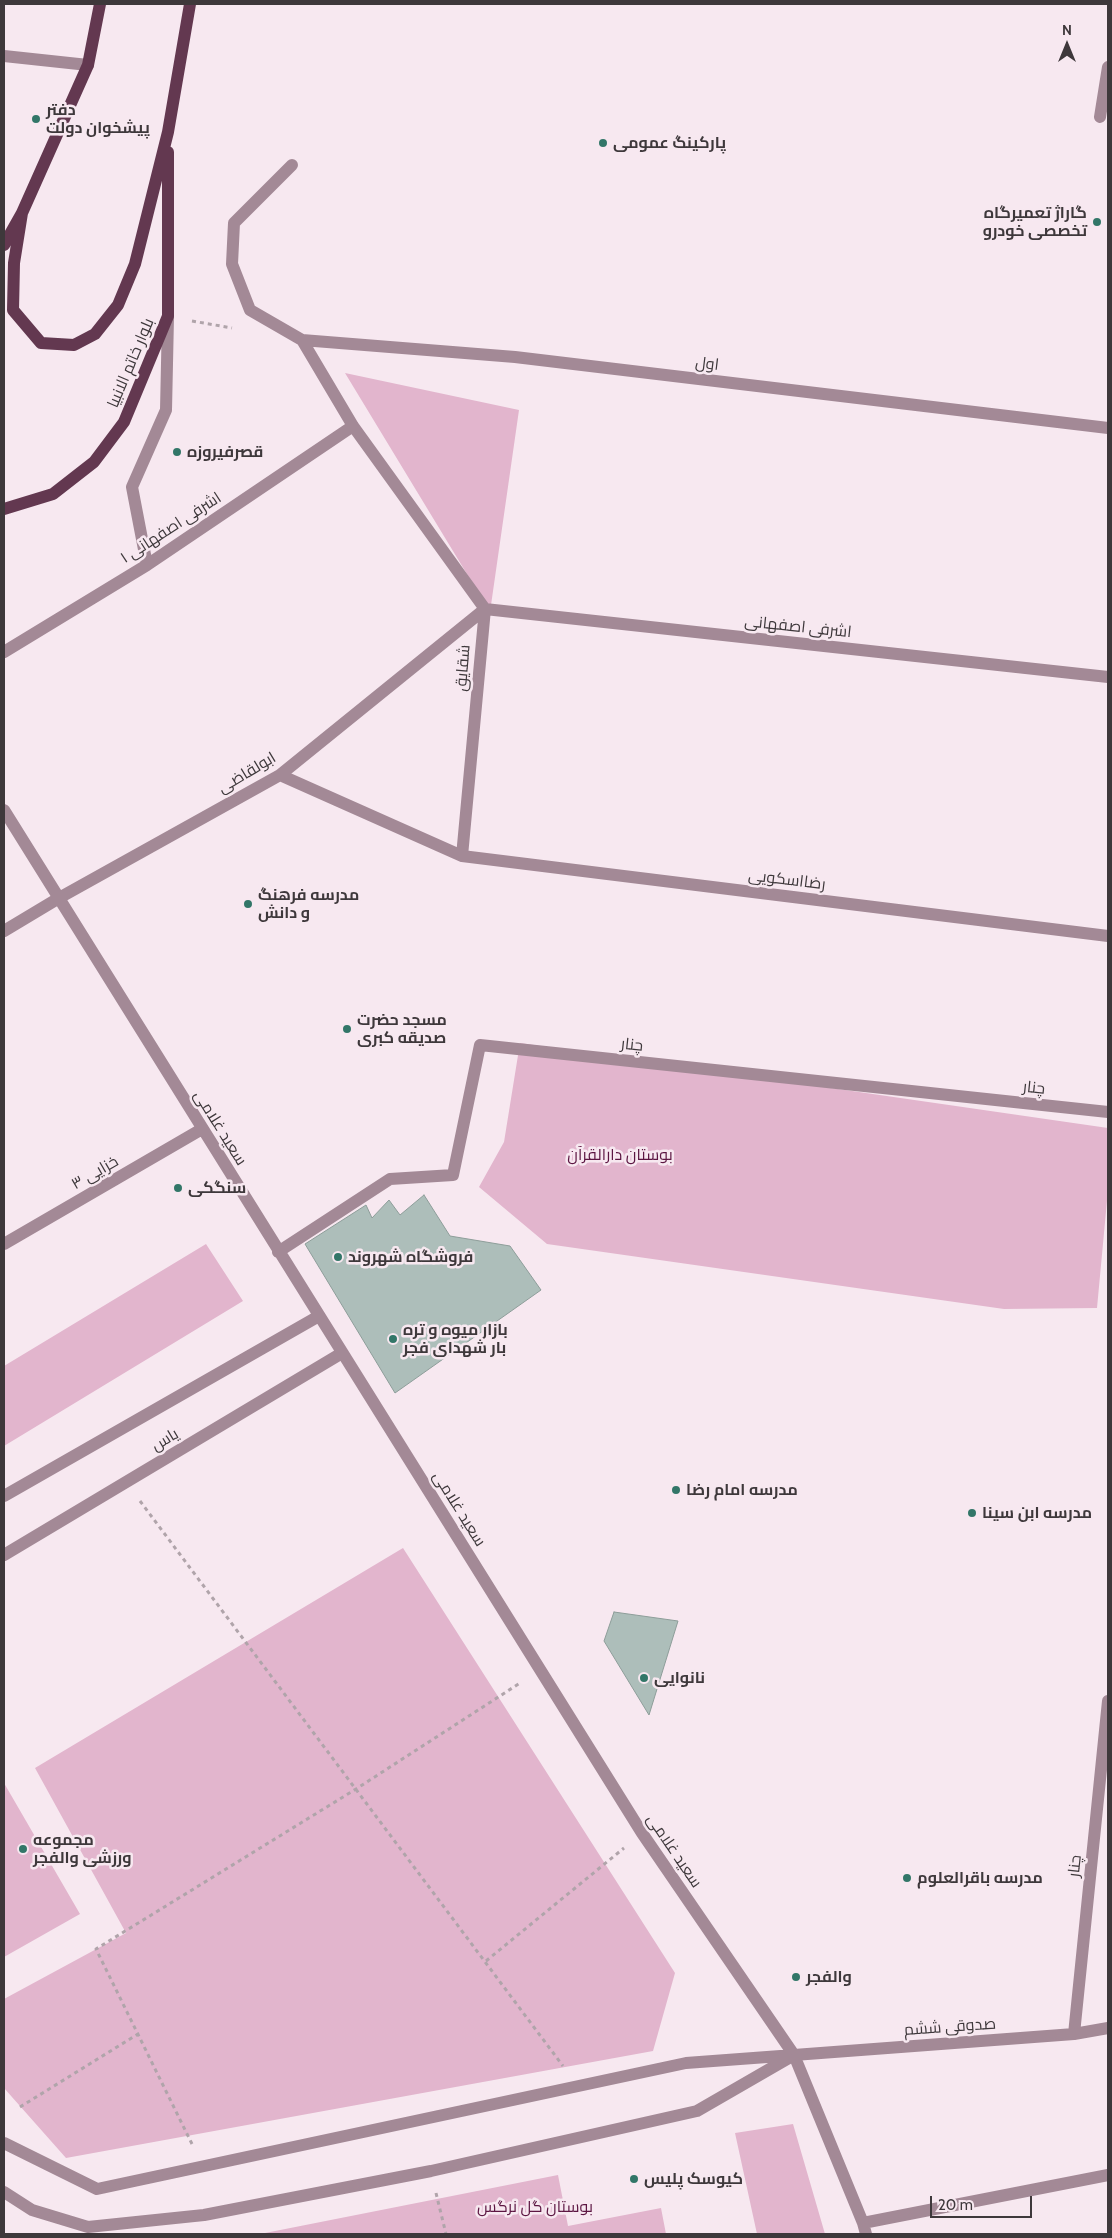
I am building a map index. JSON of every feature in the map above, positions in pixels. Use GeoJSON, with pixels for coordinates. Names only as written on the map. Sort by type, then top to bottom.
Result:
{"type":"FeatureCollection","features":[{"type":"Feature","properties":{"kind":"main road"},"geometry":{"type":"LineString","coordinates":[[4,245],[22,213],[88,65],[100,4]]}},
{"type":"Feature","properties":{"kind":"main road"},"geometry":{"type":"LineString","coordinates":[[22,213],[14,263],[13,310],[41,343],[74,345],[95,334],[118,305],[134,264],[168,132],[190,4]]}},
{"type":"Feature","properties":{"kind":"main road","name":"بلوار خاتم الانبیا"},"geometry":{"type":"LineString","coordinates":[[4,509],[53,494],[94,462],[124,422],[168,316],[168,132]]}},
{"type":"Feature","properties":{"kind":"street"},"geometry":{"type":"LineString","coordinates":[[4,56],[88,65]]}},
{"type":"Feature","properties":{"kind":"street"},"geometry":{"type":"LineString","coordinates":[[1100,117],[1108,67]]}},
{"type":"Feature","properties":{"kind":"street"},"geometry":{"type":"LineString","coordinates":[[292,165],[234,223],[232,264],[250,310],[302,340],[354,426],[485,609]]}},
{"type":"Feature","properties":{"kind":"street"},"geometry":{"type":"LineString","coordinates":[[146,565],[132,487],[166,410],[168,316]]}},
{"type":"Feature","properties":{"kind":"street","name":"اول"},"geometry":{"type":"LineString","coordinates":[[302,340],[515,357],[1108,428]]}},
{"type":"Feature","properties":{"kind":"street","name":"اشرفی اصفهانی ۱"},"geometry":{"type":"LineString","coordinates":[[4,652],[146,565],[354,426]]}},
{"type":"Feature","properties":{"kind":"street","name":"اشرفی اصفهانی"},"geometry":{"type":"LineString","coordinates":[[485,609],[1108,677]]}},
{"type":"Feature","properties":{"kind":"street","name":"ابولقاضی"},"geometry":{"type":"LineString","coordinates":[[4,931],[59,898],[280,775],[485,609]]}},
{"type":"Feature","properties":{"kind":"street","name":"شقایق"},"geometry":{"type":"LineString","coordinates":[[462,856],[485,609]]}},
{"type":"Feature","properties":{"kind":"street"},"geometry":{"type":"LineString","coordinates":[[280,775],[462,856]]}},
{"type":"Feature","properties":{"kind":"street","name":"سعید غلامی"},"geometry":{"type":"LineString","coordinates":[[4,810],[642,1834],[794,2055],[865,2229]]}},
{"type":"Feature","properties":{"kind":"street","name":"رضااسکویی"},"geometry":{"type":"LineString","coordinates":[[462,856],[1108,936]]}},
{"type":"Feature","properties":{"kind":"street","name":"چنار"},"geometry":{"type":"LineString","coordinates":[[278,1252],[390,1179],[453,1175],[480,1045],[1108,1112]]}},
{"type":"Feature","properties":{"kind":"street","name":"خزایی ۳"},"geometry":{"type":"LineString","coordinates":[[4,1244],[202,1129]]}},
{"type":"Feature","properties":{"kind":"street","name":"یاس"},"geometry":{"type":"LineString","coordinates":[[4,1496],[319,1316]]}},
{"type":"Feature","properties":{"kind":"street","name":"یاس"},"geometry":{"type":"LineString","coordinates":[[4,1555],[342,1353]]}},
{"type":"Feature","properties":{"kind":"street","name":"چنار"},"geometry":{"type":"LineString","coordinates":[[1074,2034],[1108,1701]]}},
{"type":"Feature","properties":{"kind":"street","name":"صدوقی ششم"},"geometry":{"type":"LineString","coordinates":[[4,2143],[97,2189],[686,2063],[1074,2034],[1108,2028]]}},
{"type":"Feature","properties":{"kind":"street"},"geometry":{"type":"LineString","coordinates":[[4,2192],[32,2210],[88,2227],[204,2216],[431,2171],[697,2111],[794,2055]]}},
{"type":"Feature","properties":{"kind":"street"},"geometry":{"type":"LineString","coordinates":[[865,2229],[1108,2175]]}},
{"type":"Feature","properties":{"kind":"path"},"geometry":{"type":"LineString","coordinates":[[126,1482],[566,2069]]}},
{"type":"Feature","properties":{"kind":"path"},"geometry":{"type":"LineString","coordinates":[[195,2152],[96,1950],[356,1789],[540,1670]]}},
{"type":"Feature","properties":{"kind":"path"},"geometry":{"type":"LineString","coordinates":[[486,1961],[642,1834]]}},
{"type":"Feature","properties":{"kind":"path"},"geometry":{"type":"LineString","coordinates":[[20,2107],[138,2034]]}},
{"type":"Feature","properties":{"kind":"path"},"geometry":{"type":"LineString","coordinates":[[431,2171],[446,2234]]}},
{"type":"Feature","properties":{"kind":"green space"},"geometry":{"type":"Polygon","coordinates":[[[345,373],[519,410],[490,612],[345,373]]]}},
{"type":"Feature","properties":{"kind":"green space","name":"بوستان دارالقرآن"},"geometry":{"type":"Polygon","coordinates":[[[520,1043],[1108,1128],[1108,1190],[1097,1308],[1004,1309],[547,1244],[479,1187],[504,1142],[520,1043]]]}},
{"type":"Feature","properties":{"kind":"green space"},"geometry":{"type":"Polygon","coordinates":[[[206,1244],[243,1301],[4,1446],[4,1366],[206,1244]]]}},
{"type":"Feature","properties":{"kind":"green space"},"geometry":{"type":"Polygon","coordinates":[[[403,1548],[675,1973],[653,2051],[66,2158],[4,2088],[4,1999],[126,1933],[35,1768],[403,1548]]]}},
{"type":"Feature","properties":{"kind":"green space","name":"مجموعه ورزشی والفجر"},"geometry":{"type":"Polygon","coordinates":[[[4,1783],[80,1914],[4,1957],[4,1783]]]}},
{"type":"Feature","properties":{"kind":"green space"},"geometry":{"type":"Polygon","coordinates":[[[793,2124],[825,2234],[757,2234],[735,2133],[793,2124]]]}},
{"type":"Feature","properties":{"kind":"green space","name":"بوستان گل نرگس"},"geometry":{"type":"Polygon","coordinates":[[[558,2175],[568,2226],[661,2208],[666,2234],[260,2234],[558,2175]]]}},
{"type":"Feature","properties":{"kind":"building"},"geometry":{"type":"Polygon","coordinates":[[[424,1195],[450,1236],[510,1246],[541,1290],[395,1393],[305,1244],[366,1205],[372,1218],[389,1200],[400,1215],[424,1195]]]}},
{"type":"Feature","properties":{"kind":"building","name":"نانوایی"},"geometry":{"type":"Polygon","coordinates":[[[614,1612],[678,1621],[649,1715],[604,1641],[614,1612]]]}},
{"type":"Feature","properties":{"kind":"place","name":"دفتر پیشخوان دولت"},"geometry":{"type":"Point","coordinates":[36,119]}},
{"type":"Feature","properties":{"kind":"place","name":"پارکینگ عمومی"},"geometry":{"type":"Point","coordinates":[603,143]}},
{"type":"Feature","properties":{"kind":"place","name":"گاراژ تعمیرگاه تخصصی خودرو"},"geometry":{"type":"Point","coordinates":[1097,222]}},
{"type":"Feature","properties":{"kind":"place","name":"قصرفیروزه"},"geometry":{"type":"Point","coordinates":[177,452]}},
{"type":"Feature","properties":{"kind":"place","name":"مدرسه فرهنگ و دانش"},"geometry":{"type":"Point","coordinates":[248,904]}},
{"type":"Feature","properties":{"kind":"place","name":"مسجد حضرت صدیقه کبری"},"geometry":{"type":"Point","coordinates":[347,1029]}},
{"type":"Feature","properties":{"kind":"place","name":"سنگکی"},"geometry":{"type":"Point","coordinates":[178,1188]}},
{"type":"Feature","properties":{"kind":"place","name":"فروشگاه شهروند"},"geometry":{"type":"Point","coordinates":[338,1257]}},
{"type":"Feature","properties":{"kind":"place","name":"بازار میوه و تره‌ بار شهدای فجر"},"geometry":{"type":"Point","coordinates":[393,1339]}},
{"type":"Feature","properties":{"kind":"place","name":"مدرسه امام رضا"},"geometry":{"type":"Point","coordinates":[676,1490]}},
{"type":"Feature","properties":{"kind":"place","name":"مدرسه ابن سینا"},"geometry":{"type":"Point","coordinates":[972,1513]}},
{"type":"Feature","properties":{"kind":"place","name":"نانوایی"},"geometry":{"type":"Point","coordinates":[644,1678]}},
{"type":"Feature","properties":{"kind":"place","name":"مجموعه ورزشی والفجر"},"geometry":{"type":"Point","coordinates":[23,1849]}},
{"type":"Feature","properties":{"kind":"place","name":"مدرسه باقرالعلوم"},"geometry":{"type":"Point","coordinates":[907,1878]}},
{"type":"Feature","properties":{"kind":"place","name":"والفجر"},"geometry":{"type":"Point","coordinates":[796,1977]}},
{"type":"Feature","properties":{"kind":"place","name":"کیوسک پلیس"},"geometry":{"type":"Point","coordinates":[634,2179]}}]}
